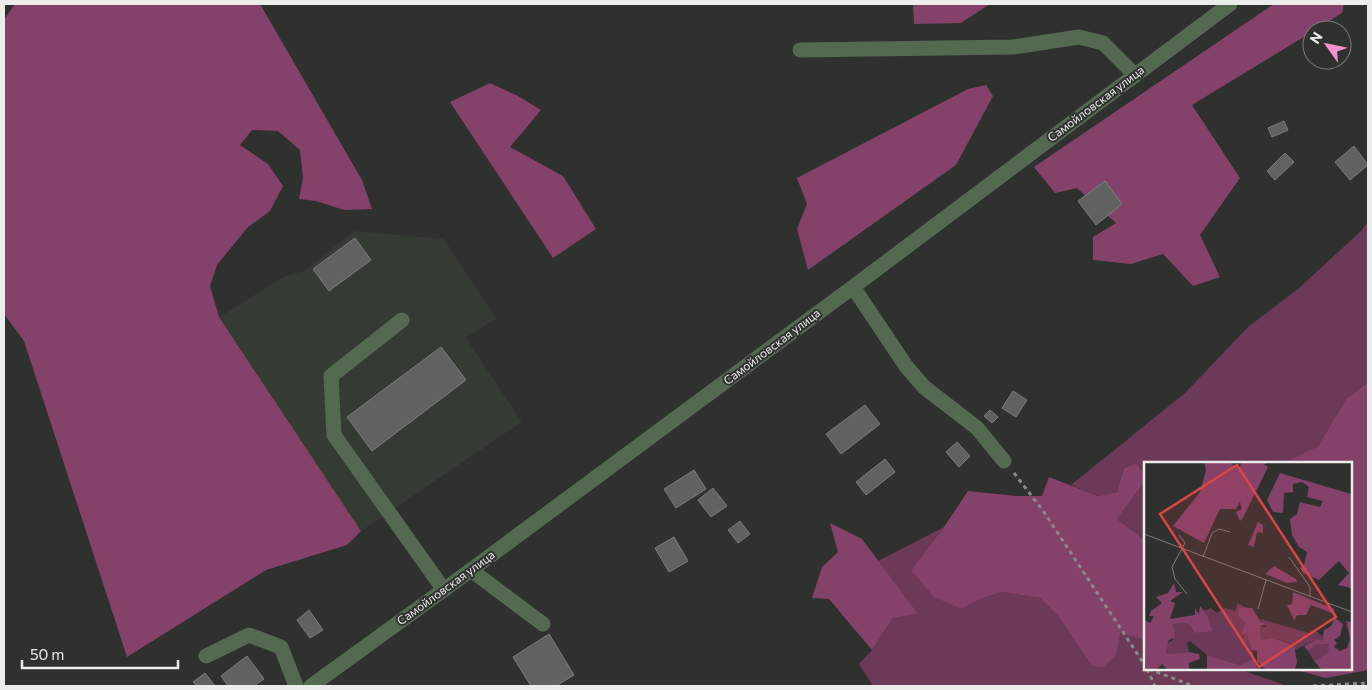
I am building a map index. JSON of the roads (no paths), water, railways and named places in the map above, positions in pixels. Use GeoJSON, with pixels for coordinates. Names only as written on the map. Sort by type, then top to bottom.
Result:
{"type":"FeatureCollection","features":[{"type":"Feature","properties":{"kind":"street","name":"Самойловская улица"},"geometry":{"type":"LineString","coordinates":[[311,686],[444,590],[853,287],[1230,4]]}},
{"type":"Feature","properties":{"kind":"street"},"geometry":{"type":"LineString","coordinates":[[800,50],[1013,47],[1079,37],[1103,43],[1134,75]]}},
{"type":"Feature","properties":{"kind":"street"},"geometry":{"type":"LineString","coordinates":[[853,287],[906,366],[924,386],[977,428],[1004,462]]}},
{"type":"Feature","properties":{"kind":"street"},"geometry":{"type":"LineString","coordinates":[[402,320],[331,376],[334,435],[444,590]]}},
{"type":"Feature","properties":{"kind":"street"},"geometry":{"type":"LineString","coordinates":[[471,570],[544,624]]}},
{"type":"Feature","properties":{"kind":"street"},"geometry":{"type":"LineString","coordinates":[[206,656],[249,635],[281,647],[296,686]]}}]}
